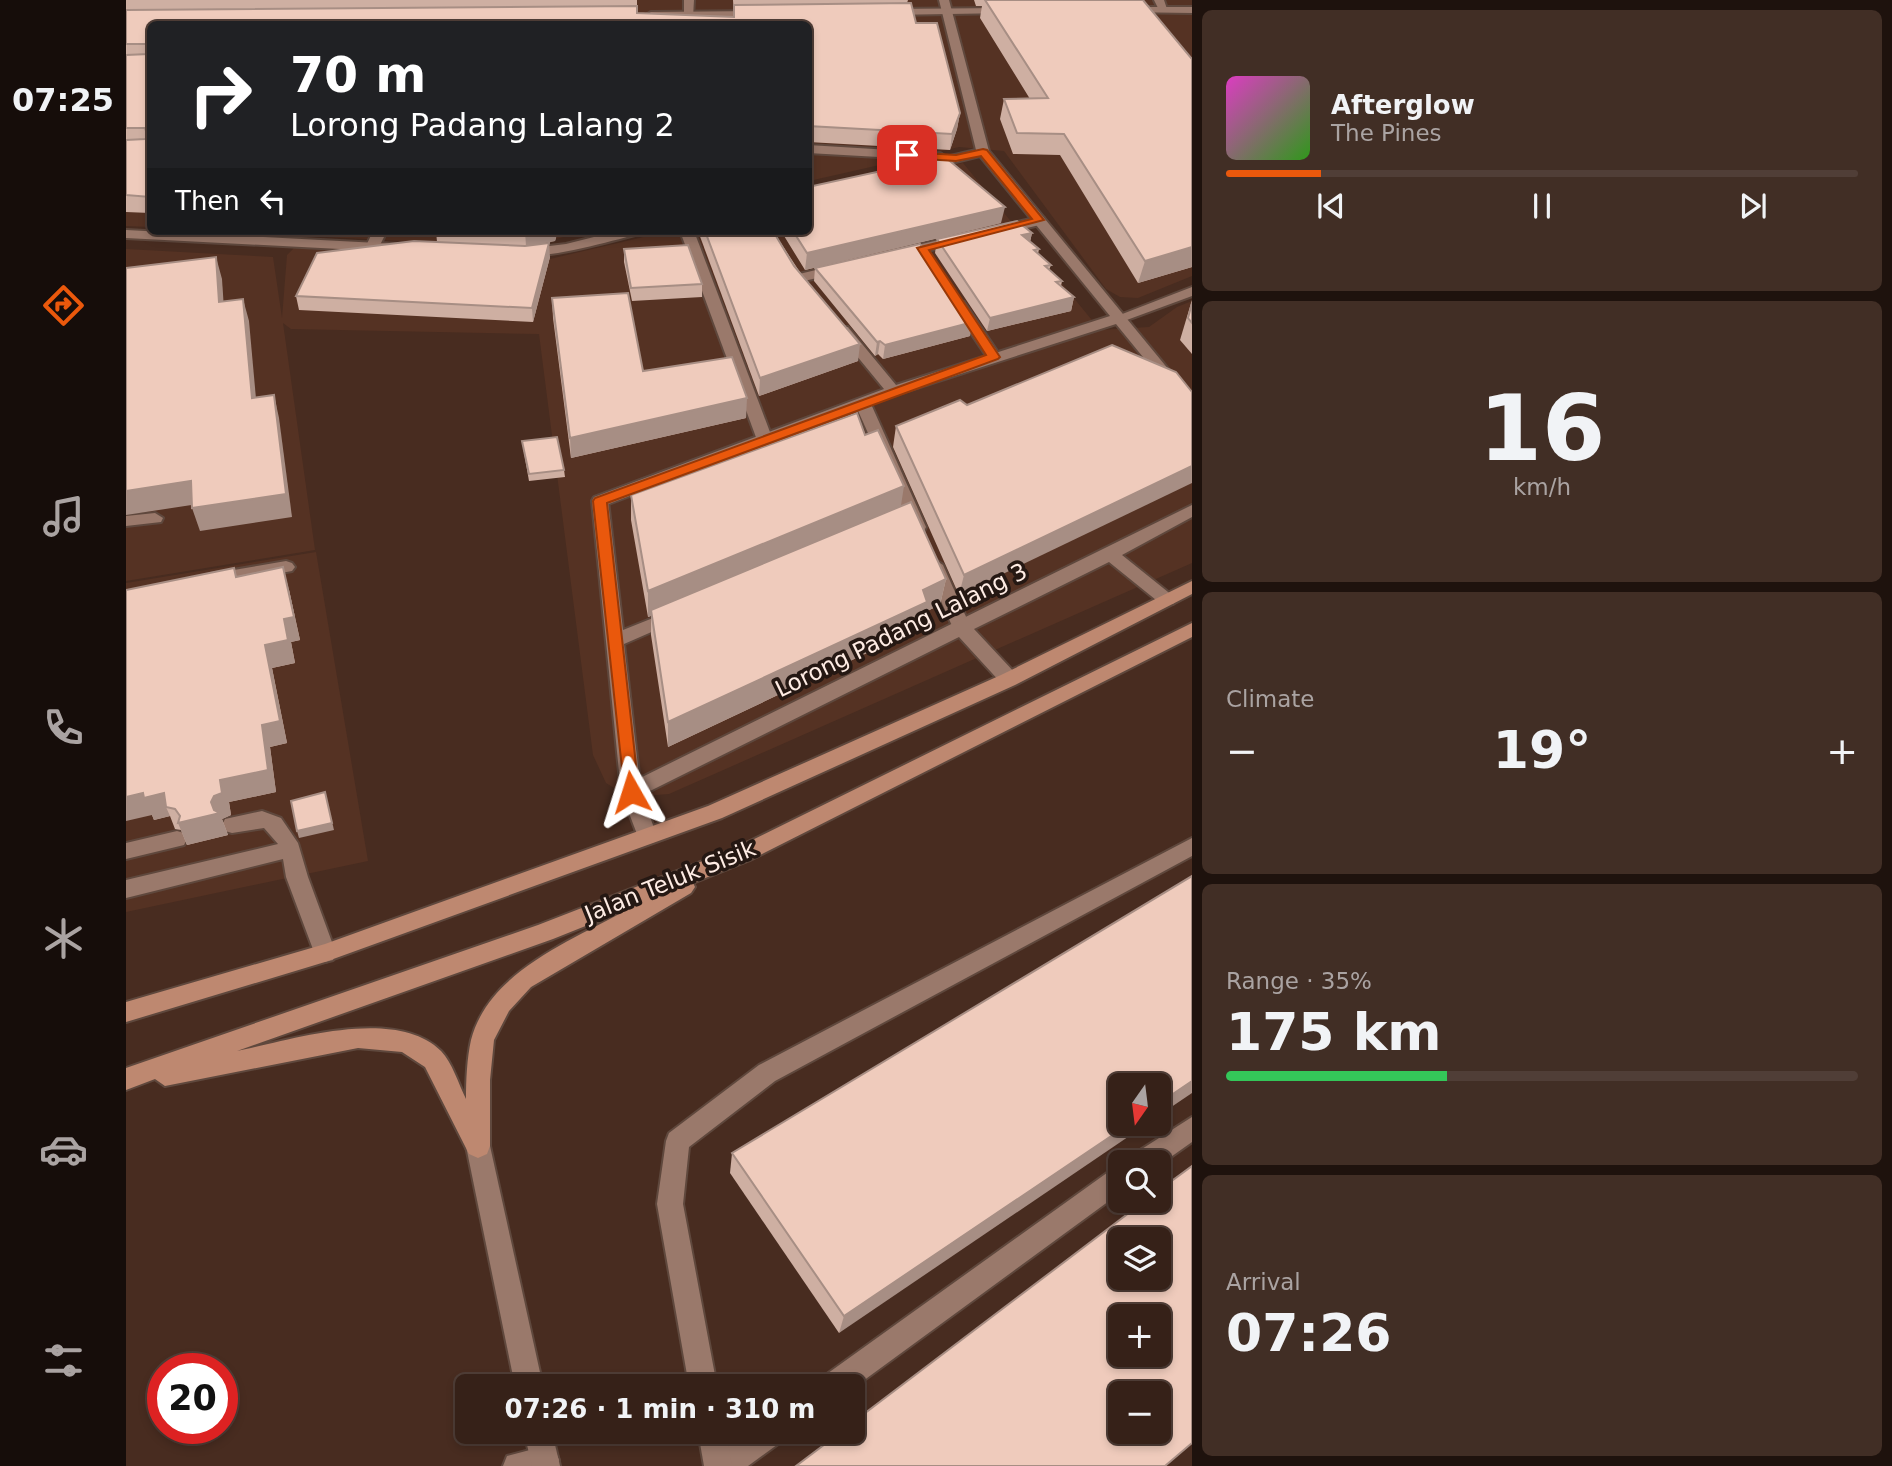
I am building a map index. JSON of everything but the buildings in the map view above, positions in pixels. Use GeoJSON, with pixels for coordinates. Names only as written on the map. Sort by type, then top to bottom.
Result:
{"type":"FeatureCollection","features":[{"type":"Feature","properties":{"kind":"main road","name":"Jalan Teluk Sisik"},"geometry":{"type":"LineString","coordinates":[[126,1012],[325,953],[715,812],[1009,679],[1192,587]]}},
{"type":"Feature","properties":{"kind":"main road","name":"Jalan Teluk Sisik"},"geometry":{"type":"LineString","coordinates":[[126,1081],[545,932],[743,854],[1192,629]]}},
{"type":"Feature","properties":{"kind":"main road"},"geometry":{"type":"LineString","coordinates":[[478,1146],[478,1080],[483,1039],[501,1004],[523,980],[743,854]]}},
{"type":"Feature","properties":{"kind":"main road"},"geometry":{"type":"LineString","coordinates":[[126,999],[229,982]]}},
{"type":"Feature","properties":{"kind":"main road"},"geometry":{"type":"LineString","coordinates":[[126,1081],[358,1038],[406,1042],[433,1059],[478,1146]]}},
{"type":"Feature","properties":{"kind":"street"},"geometry":{"type":"LineString","coordinates":[[688,15],[689,0]]}},
{"type":"Feature","properties":{"kind":"street"},"geometry":{"type":"LineString","coordinates":[[1126,1],[1138,1]]}},
{"type":"Feature","properties":{"kind":"street"},"geometry":{"type":"LineString","coordinates":[[1110,10],[1162,5],[1192,10]]}},
{"type":"Feature","properties":{"kind":"street"},"geometry":{"type":"LineString","coordinates":[[881,12],[945,6],[1014,11]]}},
{"type":"Feature","properties":{"kind":"street"},"geometry":{"type":"LineString","coordinates":[[945,6],[983,152],[1192,408]]}},
{"type":"Feature","properties":{"kind":"street"},"geometry":{"type":"LineString","coordinates":[[633,15],[777,14]]}},
{"type":"Feature","properties":{"kind":"street"},"geometry":{"type":"LineString","coordinates":[[812,149],[956,158]]}},
{"type":"Feature","properties":{"kind":"street"},"geometry":{"type":"LineString","coordinates":[[902,170],[983,152]]}},
{"type":"Feature","properties":{"kind":"street"},"geometry":{"type":"LineString","coordinates":[[881,258],[926,254],[981,234],[1039,220]]}},
{"type":"Feature","properties":{"kind":"street"},"geometry":{"type":"LineString","coordinates":[[126,234],[412,248]]}},
{"type":"Feature","properties":{"kind":"street"},"geometry":{"type":"LineString","coordinates":[[373,246],[378,235]]}},
{"type":"Feature","properties":{"kind":"street"},"geometry":{"type":"LineString","coordinates":[[515,253],[566,248],[618,235]]}},
{"type":"Feature","properties":{"kind":"street"},"geometry":{"type":"LineString","coordinates":[[688,235],[765,440]]}},
{"type":"Feature","properties":{"kind":"street"},"geometry":{"type":"LineString","coordinates":[[800,277],[854,265]]}},
{"type":"Feature","properties":{"kind":"street"},"geometry":{"type":"LineString","coordinates":[[648,836],[631,792],[600,501],[893,391],[1119,318],[1192,291]]}},
{"type":"Feature","properties":{"kind":"street"},"geometry":{"type":"LineString","coordinates":[[951,292],[993,357]]}},
{"type":"Feature","properties":{"kind":"street"},"geometry":{"type":"LineString","coordinates":[[834,319],[893,391]]}},
{"type":"Feature","properties":{"kind":"street"},"geometry":{"type":"LineString","coordinates":[[863,404],[907,518],[926,546],[962,628],[1009,679]]}},
{"type":"Feature","properties":{"kind":"street","name":"Lorong Padang Lalang 3"},"geometry":{"type":"LineString","coordinates":[[631,792],[1110,554],[1192,510]]}},
{"type":"Feature","properties":{"kind":"street"},"geometry":{"type":"LineString","coordinates":[[1110,554],[1167,600]]}},
{"type":"Feature","properties":{"kind":"street"},"geometry":{"type":"LineString","coordinates":[[193,583],[286,567]]}},
{"type":"Feature","properties":{"kind":"street"},"geometry":{"type":"LineString","coordinates":[[615,641],[689,610]]}},
{"type":"Feature","properties":{"kind":"street"},"geometry":{"type":"LineString","coordinates":[[232,825],[260,818],[271,820],[278,825],[291,849],[297,877],[325,953]]}},
{"type":"Feature","properties":{"kind":"street"},"geometry":{"type":"LineString","coordinates":[[126,851],[177,839]]}},
{"type":"Feature","properties":{"kind":"street"},"geometry":{"type":"LineString","coordinates":[[701,1374],[670,1203],[678,1141],[767,1073],[1192,846]]}},
{"type":"Feature","properties":{"kind":"street"},"geometry":{"type":"LineString","coordinates":[[126,889],[291,849]]}},
{"type":"Feature","properties":{"kind":"street"},"geometry":{"type":"LineString","coordinates":[[1160,1150],[1192,1128]]}},
{"type":"Feature","properties":{"kind":"street"},"geometry":{"type":"LineString","coordinates":[[478,1146],[526,1374]]}},
{"type":"Feature","properties":{"kind":"street"},"geometry":{"type":"LineString","coordinates":[[850,1374],[1108,1187]]}},
{"type":"Feature","properties":{"kind":"street"},"geometry":{"type":"LineString","coordinates":[[536,1464],[537,1444]]}},
{"type":"Feature","properties":{"kind":"street"},"geometry":{"type":"LineString","coordinates":[[714,1444],[718,1466]]}},
{"type":"Feature","properties":{"kind":"street"},"geometry":{"type":"LineString","coordinates":[[724,1466],[754,1444]]}},
{"type":"Feature","properties":{"kind":"lane"},"geometry":{"type":"LineString","coordinates":[[126,521],[155,517]]}},
{"type":"Feature","properties":{"kind":"shaded area"},"geometry":{"type":"Polygon","coordinates":[[[126,0],[1192,0],[1192,276],[1138,298],[1120,297],[1106,289],[1004,151],[959,147],[812,180],[812,21],[147,21],[147,227],[126,226],[126,0]]]}},
{"type":"Feature","properties":{"kind":"shaded area"},"geometry":{"type":"Polygon","coordinates":[[[963,163],[1100,330],[1149,327],[1177,307],[1192,301],[1192,563],[669,794],[629,797],[606,783],[593,755],[539,334],[291,329],[283,323],[315,550],[126,581],[126,249],[273,257],[282,318],[287,255],[294,248],[533,263],[652,235],[812,235],[812,198],[963,163]]]}},
{"type":"Feature","properties":{"kind":"shaded area"},"geometry":{"type":"Polygon","coordinates":[[[288,235],[572,235],[520,247],[288,235]]]}},
{"type":"Feature","properties":{"kind":"shaded area"},"geometry":{"type":"Polygon","coordinates":[[[316,552],[368,861],[126,912],[126,583],[316,552]]]}},
{"type":"Feature","properties":{"kind":"route"},"geometry":{"type":"LineString","coordinates":[[631,792],[600,501],[893,391],[993,357],[922,248],[1039,220],[983,152],[956,158],[907,155]]}}]}
